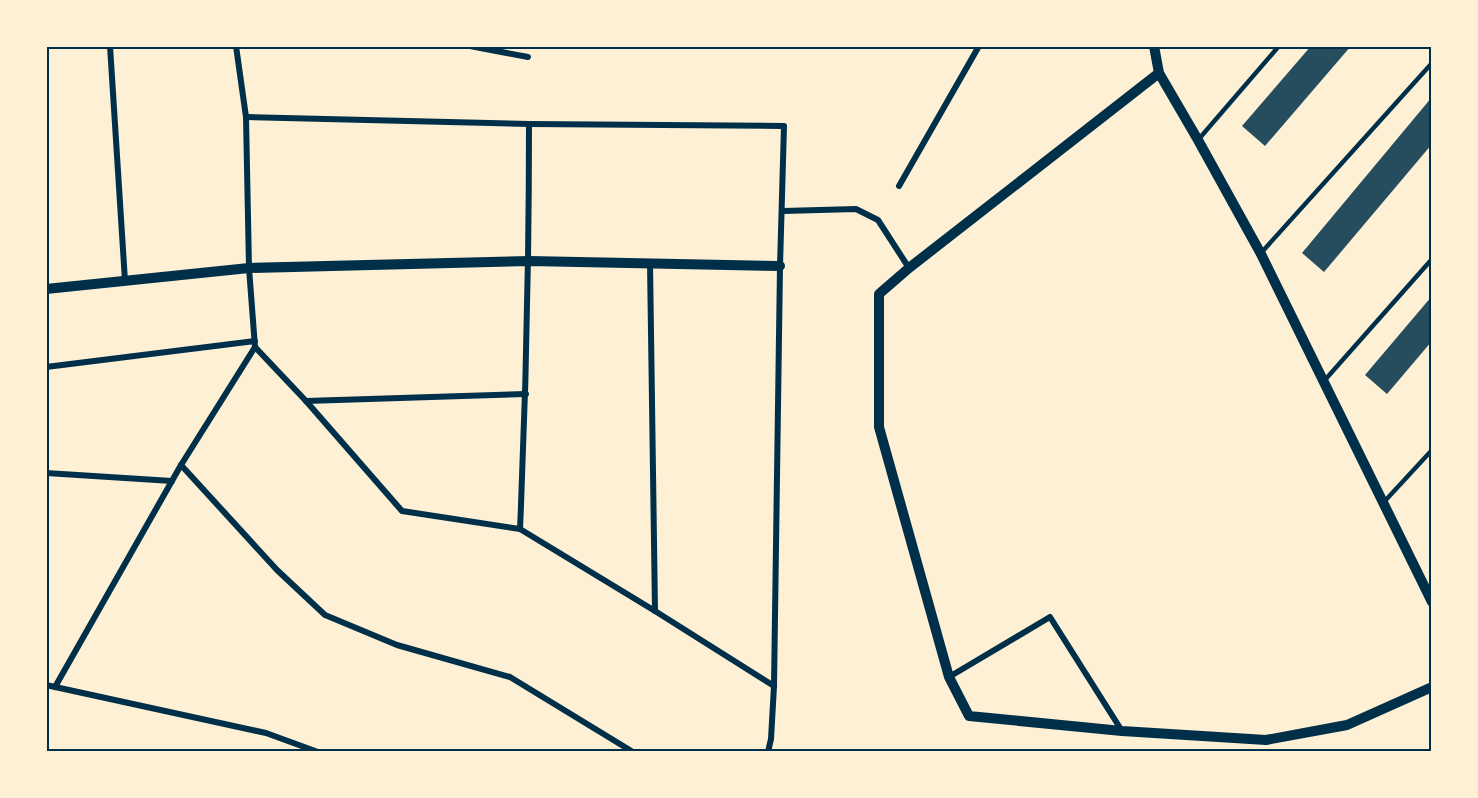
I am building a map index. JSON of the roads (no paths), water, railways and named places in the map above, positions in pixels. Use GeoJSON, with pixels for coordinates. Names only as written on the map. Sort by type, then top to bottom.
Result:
{"type":"FeatureCollection","features":[{"type":"Feature","properties":{"kind":"street"},"geometry":{"type":"LineString","coordinates":[[110,46],[125,281]]}},
{"type":"Feature","properties":{"kind":"street"},"geometry":{"type":"LineString","coordinates":[[55,687],[181,465],[255,344],[249,268],[246,117],[236,46]]}},
{"type":"Feature","properties":{"kind":"street"},"geometry":{"type":"LineString","coordinates":[[470,46],[528,57]]}},
{"type":"Feature","properties":{"kind":"street"},"geometry":{"type":"LineString","coordinates":[[899,186],[979,46]]}},
{"type":"Feature","properties":{"kind":"street"},"geometry":{"type":"LineString","coordinates":[[1155,46],[1159,73],[1261,254],[1431,602]]}},
{"type":"Feature","properties":{"kind":"street"},"geometry":{"type":"LineString","coordinates":[[1159,73],[909,268],[879,294],[879,427],[949,677],[969,716],[1266,740],[1347,725],[1431,687]]}},
{"type":"Feature","properties":{"kind":"street"},"geometry":{"type":"LineString","coordinates":[[246,117],[784,126],[774,686],[771,739],[768,752]]}},
{"type":"Feature","properties":{"kind":"street"},"geometry":{"type":"LineString","coordinates":[[520,529],[529,261],[529,123]]}},
{"type":"Feature","properties":{"kind":"street"},"geometry":{"type":"LineString","coordinates":[[783,211],[856,209],[878,220],[909,268]]}},
{"type":"Feature","properties":{"kind":"street"},"geometry":{"type":"LineString","coordinates":[[46,289],[249,268],[529,261],[780,266]]}},
{"type":"Feature","properties":{"kind":"street"},"geometry":{"type":"LineString","coordinates":[[650,263],[655,611]]}},
{"type":"Feature","properties":{"kind":"street"},"geometry":{"type":"LineString","coordinates":[[46,367],[255,344]]}},
{"type":"Feature","properties":{"kind":"street"},"geometry":{"type":"LineString","coordinates":[[255,344],[402,511],[520,529],[774,686]]}},
{"type":"Feature","properties":{"kind":"street"},"geometry":{"type":"LineString","coordinates":[[306,401],[526,394]]}},
{"type":"Feature","properties":{"kind":"street"},"geometry":{"type":"LineString","coordinates":[[181,465],[277,570],[325,615],[397,645],[510,677],[633,752]]}},
{"type":"Feature","properties":{"kind":"street"},"geometry":{"type":"LineString","coordinates":[[46,473],[172,481]]}},
{"type":"Feature","properties":{"kind":"street"},"geometry":{"type":"LineString","coordinates":[[949,677],[1050,616],[1122,730]]}},
{"type":"Feature","properties":{"kind":"street"},"geometry":{"type":"LineString","coordinates":[[46,685],[266,733],[318,752]]}},
{"type":"Feature","properties":{"kind":"lane"},"geometry":{"type":"LineString","coordinates":[[1198,140],[1279,46]]}},
{"type":"Feature","properties":{"kind":"lane"},"geometry":{"type":"LineString","coordinates":[[1261,254],[1431,63]]}},
{"type":"Feature","properties":{"kind":"lane"},"geometry":{"type":"LineString","coordinates":[[1324,382],[1431,259]]}},
{"type":"Feature","properties":{"kind":"lane"},"geometry":{"type":"LineString","coordinates":[[1383,503],[1431,450]]}}]}
